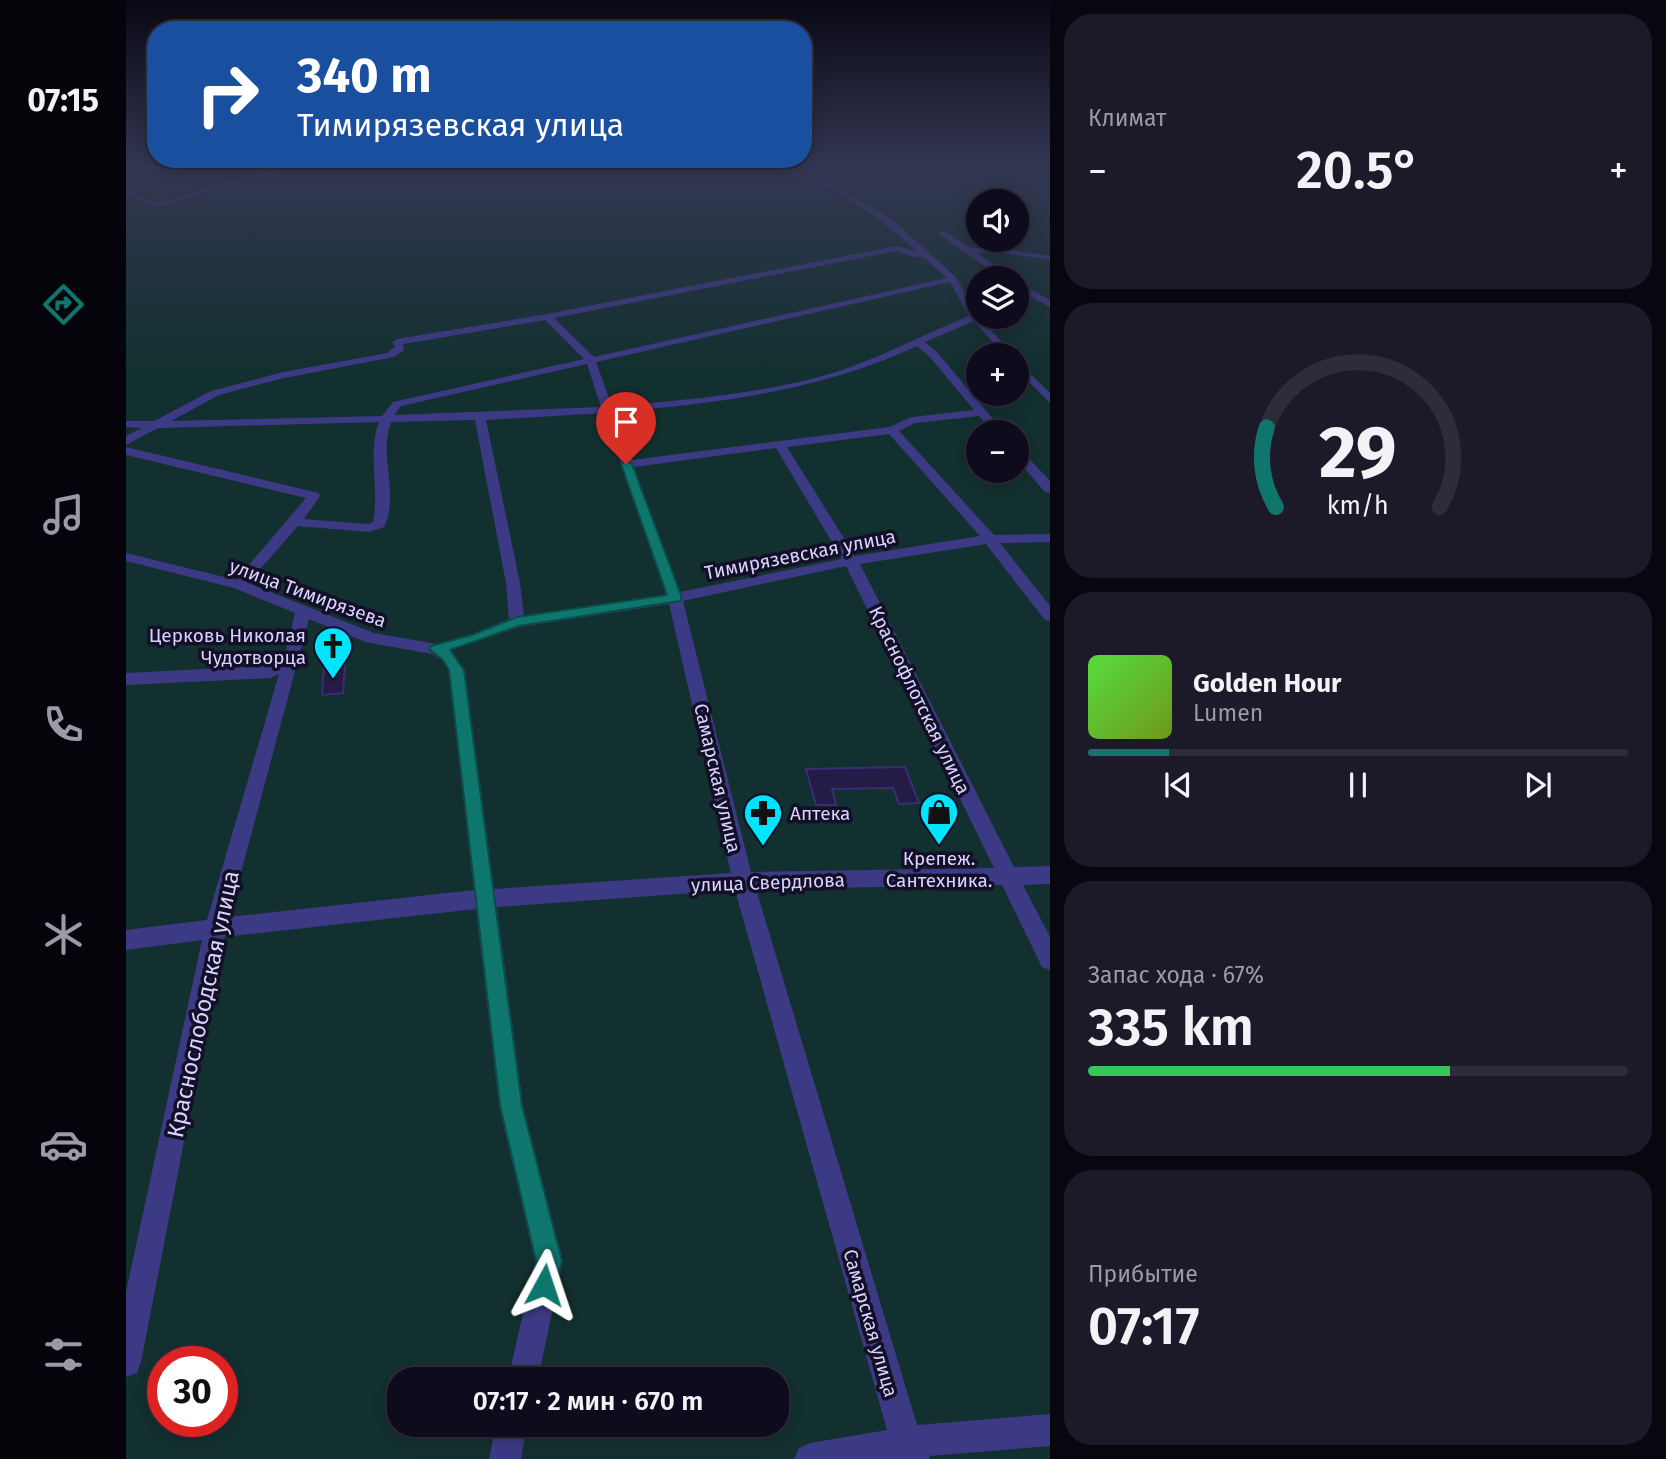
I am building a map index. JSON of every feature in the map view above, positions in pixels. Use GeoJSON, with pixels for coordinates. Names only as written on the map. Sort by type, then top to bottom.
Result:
{"type":"FeatureCollection","features":[{"type":"Feature","properties":{"kind":"street"},"geometry":{"type":"LineString","coordinates":[[903,233],[953,279],[966,301]]}},
{"type":"Feature","properties":{"kind":"street"},"geometry":{"type":"LineString","coordinates":[[944,233],[966,249]]}},
{"type":"Feature","properties":{"kind":"street"},"geometry":{"type":"LineString","coordinates":[[126,446],[215,393],[283,375],[390,355],[400,348],[397,342],[547,317],[897,248],[915,255],[928,254]]}},
{"type":"Feature","properties":{"kind":"street"},"geometry":{"type":"LineString","coordinates":[[971,252],[990,266]]}},
{"type":"Feature","properties":{"kind":"street"},"geometry":{"type":"LineString","coordinates":[[1012,252],[1050,258]]}},
{"type":"Feature","properties":{"kind":"street"},"geometry":{"type":"LineString","coordinates":[[295,522],[369,528],[379,524],[385,506],[378,464],[383,418],[397,404],[953,279]]}},
{"type":"Feature","properties":{"kind":"street"},"geometry":{"type":"LineString","coordinates":[[1029,292],[1050,304]]}},
{"type":"Feature","properties":{"kind":"street","name":"Самарская улица"},"geometry":{"type":"LineString","coordinates":[[547,317],[590,359],[675,598],[743,881],[910,1451]]}},
{"type":"Feature","properties":{"kind":"street"},"geometry":{"type":"LineString","coordinates":[[126,424],[480,418],[610,411],[820,380],[884,358],[916,341],[966,321]]}},
{"type":"Feature","properties":{"kind":"street"},"geometry":{"type":"LineString","coordinates":[[986,329],[998,343]]}},
{"type":"Feature","properties":{"kind":"street"},"geometry":{"type":"LineString","coordinates":[[916,341],[933,354],[987,420]]}},
{"type":"Feature","properties":{"kind":"street"},"geometry":{"type":"LineString","coordinates":[[1029,376],[1050,400]]}},
{"type":"Feature","properties":{"kind":"street"},"geometry":{"type":"LineString","coordinates":[[626,464],[892,430],[912,420],[980,413]]}},
{"type":"Feature","properties":{"kind":"street"},"geometry":{"type":"LineString","coordinates":[[480,418],[513,583],[517,622]]}},
{"type":"Feature","properties":{"kind":"street"},"geometry":{"type":"LineString","coordinates":[[892,430],[990,539],[1050,616]]}},
{"type":"Feature","properties":{"kind":"street"},"geometry":{"type":"LineString","coordinates":[[126,446],[314,496],[295,522],[239,585]]}},
{"type":"Feature","properties":{"kind":"street","name":"Краснофлотская улица"},"geometry":{"type":"LineString","coordinates":[[780,446],[851,561],[1050,960]]}},
{"type":"Feature","properties":{"kind":"street"},"geometry":{"type":"LineString","coordinates":[[1029,466],[1050,489]]}},
{"type":"Feature","properties":{"kind":"street","name":"Тимирязевская улица"},"geometry":{"type":"LineString","coordinates":[[436,649],[477,638],[517,622],[675,598],[851,561],[990,539],[1050,538]]}},
{"type":"Feature","properties":{"kind":"street","name":"улица Тимирязева"},"geometry":{"type":"LineString","coordinates":[[126,557],[239,585],[303,608],[371,638],[436,649]]}},
{"type":"Feature","properties":{"kind":"street","name":"Краснослободская улица"},"geometry":{"type":"LineString","coordinates":[[126,1362],[215,928],[292,658],[303,608]]}},
{"type":"Feature","properties":{"kind":"street"},"geometry":{"type":"LineString","coordinates":[[436,649],[448,656],[457,670],[511,1105],[549,1261],[526,1367]]}},
{"type":"Feature","properties":{"kind":"street"},"geometry":{"type":"LineString","coordinates":[[126,679],[270,672],[292,658]]}},
{"type":"Feature","properties":{"kind":"street","name":"улица Свердлова"},"geometry":{"type":"LineString","coordinates":[[126,940],[486,900],[743,881],[1050,875]]}},
{"type":"Feature","properties":{"kind":"street"},"geometry":{"type":"LineString","coordinates":[[810,1459],[910,1451],[1050,1430]]}},
{"type":"Feature","properties":{"kind":"street"},"geometry":{"type":"LineString","coordinates":[[505,1459],[509,1437]]}},
{"type":"Feature","properties":{"kind":"green space"},"geometry":{"type":"Polygon","coordinates":[[[126,233],[966,233],[966,252],[1029,252],[1029,233],[1050,233],[1050,1459],[126,1459],[126,233]]]}},
{"type":"Feature","properties":{"kind":"building","name":"Церковь Николая Чудотворца"},"geometry":{"type":"Polygon","coordinates":[[[333,662],[345,665],[343,693],[322,695],[324,667],[333,662]]]}},
{"type":"Feature","properties":{"kind":"building"},"geometry":{"type":"Polygon","coordinates":[[[905,767],[919,803],[899,804],[893,788],[832,789],[836,805],[816,805],[806,769],[905,767]]]}},
{"type":"Feature","properties":{"kind":"place","name":"Церковь Николая Чудотворца"},"geometry":{"type":"Point","coordinates":[333,680]}},
{"type":"Feature","properties":{"kind":"place","name":"Крепеж. Сантехника."},"geometry":{"type":"Point","coordinates":[939,846]}},
{"type":"Feature","properties":{"kind":"place","name":"Аптека"},"geometry":{"type":"Point","coordinates":[763,847]}},
{"type":"Feature","properties":{"kind":"route"},"geometry":{"type":"LineString","coordinates":[[544,1285],[549,1261],[511,1105],[481,845],[457,670],[448,656],[436,649],[477,638],[517,622],[675,598],[626,464]]}}]}
